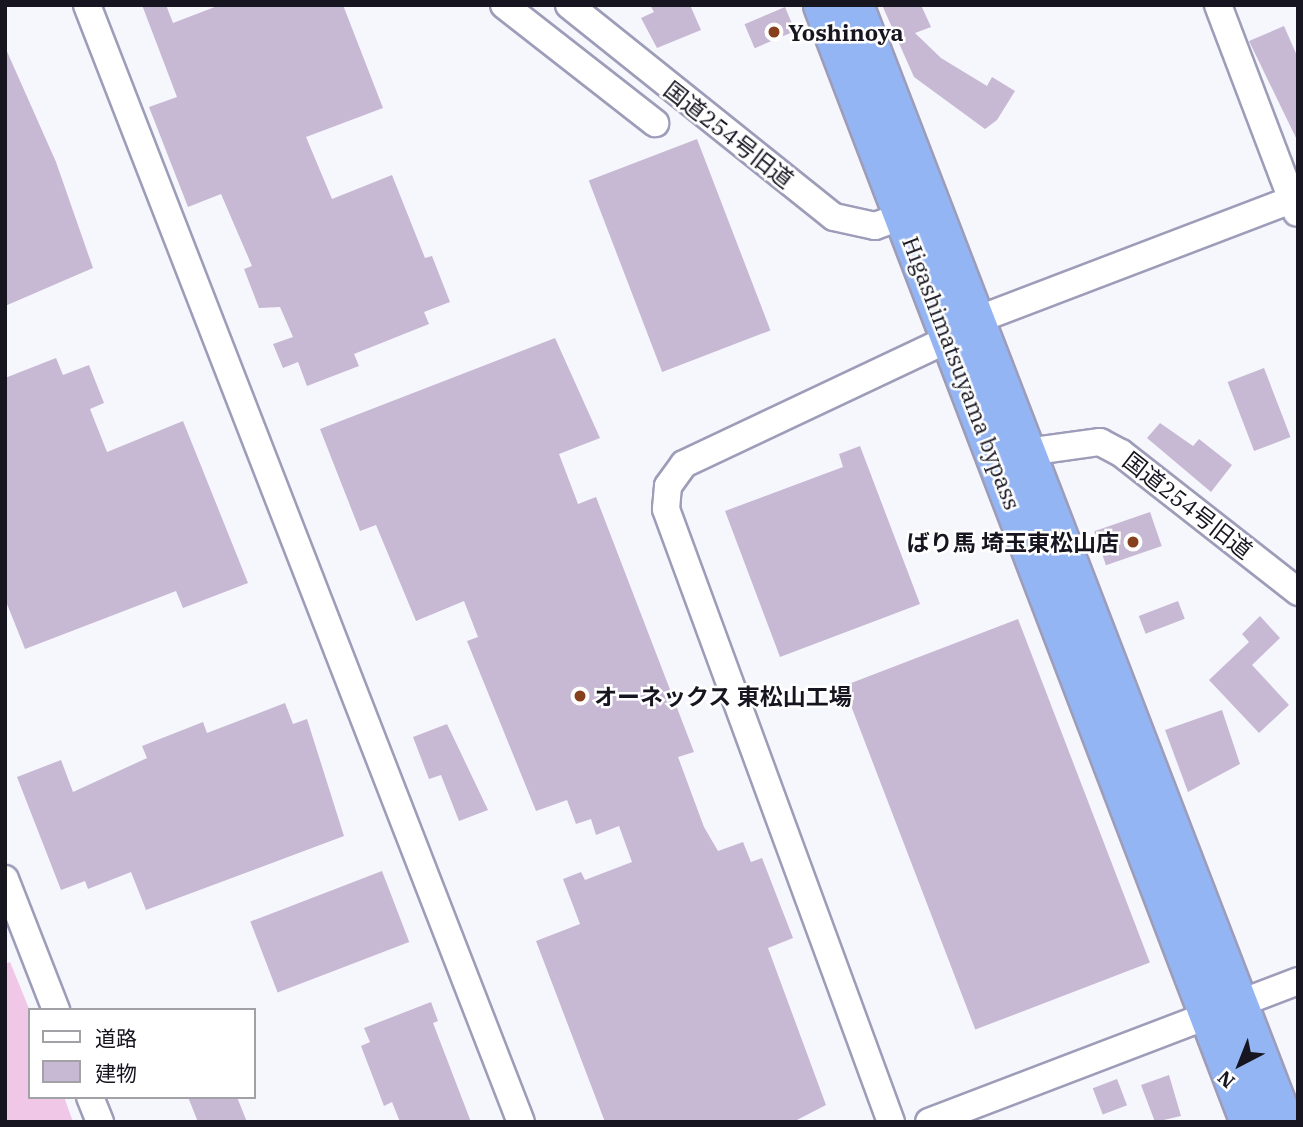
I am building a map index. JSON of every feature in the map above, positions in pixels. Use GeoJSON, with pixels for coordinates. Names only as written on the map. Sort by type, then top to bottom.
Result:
{"type":"FeatureCollection","features":[{"type":"Feature","properties":{"kind":"highway","name":"Higashimatsuyama bypass"},"geometry":{"type":"LineString","coordinates":[[822,5],[903,216],[1027,452],[1223,1010]]}},
{"type":"Feature","properties":{"kind":"highway","name":"Higashimatsuyama bypass"},"geometry":{"type":"LineString","coordinates":[[853,5],[961,330],[1223,1010]]}},
{"type":"Feature","properties":{"kind":"highway"},"geometry":{"type":"LineString","coordinates":[[1223,1010],[1249,1122]]}},
{"type":"Feature","properties":{"kind":"highway"},"geometry":{"type":"LineString","coordinates":[[1223,1010],[1284,1122]]}},
{"type":"Feature","properties":{"kind":"street"},"geometry":{"type":"LineString","coordinates":[[504,5],[655,123]]}},
{"type":"Feature","properties":{"kind":"street","name":"国道254号旧道"},"geometry":{"type":"LineString","coordinates":[[569,5],[834,217],[875,226],[903,216]]}},
{"type":"Feature","properties":{"kind":"street"},"geometry":{"type":"LineString","coordinates":[[891,1122],[666,509],[668,486],[684,464],[961,330],[1296,204],[1218,5]]}},
{"type":"Feature","properties":{"kind":"street"},"geometry":{"type":"LineString","coordinates":[[90,6],[521,1122]]}},
{"type":"Feature","properties":{"kind":"street","name":"国道254号旧道"},"geometry":{"type":"LineString","coordinates":[[1027,452],[1100,442],[1121,453],[1298,592]]}},
{"type":"Feature","properties":{"kind":"street"},"geometry":{"type":"LineString","coordinates":[[5,879],[55,1008]]}},
{"type":"Feature","properties":{"kind":"street"},"geometry":{"type":"LineString","coordinates":[[929,1122],[1298,981]]}},
{"type":"Feature","properties":{"kind":"street"},"geometry":{"type":"LineString","coordinates":[[91,1099],[100,1122]]}},
{"type":"Feature","properties":{"kind":"shaded area"},"geometry":{"type":"Polygon","coordinates":[[[10,962],[29,1008],[28,1099],[65,1099],[73,1122],[5,1122],[5,964],[10,962]]]}},
{"type":"Feature","properties":{"kind":"building"},"geometry":{"type":"Polygon","coordinates":[[[142,5],[166,5],[173,23],[220,5],[343,5],[383,108],[306,137],[332,199],[392,175],[425,258],[432,256],[450,302],[424,312],[429,324],[354,354],[359,366],[307,386],[298,362],[283,368],[273,344],[293,337],[280,307],[259,308],[244,269],[252,266],[221,194],[188,207],[149,107],[177,97],[142,5]]]}},
{"type":"Feature","properties":{"kind":"building"},"geometry":{"type":"Polygon","coordinates":[[[650,5],[690,5],[701,30],[657,48],[641,18],[654,12],[650,5]]]}},
{"type":"Feature","properties":{"kind":"building"},"geometry":{"type":"Polygon","coordinates":[[[882,5],[921,5],[931,27],[915,33],[941,58],[987,86],[992,77],[1015,91],[997,120],[985,129],[914,77],[882,5]]]}},
{"type":"Feature","properties":{"kind":"building"},"geometry":{"type":"Polygon","coordinates":[[[785,7],[795,31],[755,48],[744,24],[785,7]]]}},
{"type":"Feature","properties":{"kind":"building"},"geometry":{"type":"Polygon","coordinates":[[[1284,26],[1298,58],[1298,142],[1249,41],[1284,26]]]}},
{"type":"Feature","properties":{"kind":"building"},"geometry":{"type":"Polygon","coordinates":[[[5,47],[56,162],[93,268],[5,306],[5,47]]]}},
{"type":"Feature","properties":{"kind":"building"},"geometry":{"type":"Polygon","coordinates":[[[697,139],[770,330],[662,372],[589,181],[697,139]]]}},
{"type":"Feature","properties":{"kind":"building"},"geometry":{"type":"Polygon","coordinates":[[[555,338],[600,438],[559,454],[578,504],[596,497],[694,752],[678,757],[704,827],[718,851],[743,842],[751,862],[762,858],[793,938],[768,948],[826,1105],[793,1122],[605,1122],[536,941],[580,924],[563,879],[581,872],[585,880],[632,862],[619,826],[596,835],[591,819],[576,824],[567,800],[536,811],[467,641],[478,637],[464,601],[416,621],[376,525],[360,531],[320,429],[555,338]]]}},
{"type":"Feature","properties":{"kind":"building"},"geometry":{"type":"Polygon","coordinates":[[[56,358],[63,375],[89,365],[104,403],[90,409],[107,452],[183,421],[248,583],[183,608],[176,591],[25,649],[5,599],[5,378],[56,358]]]}},
{"type":"Feature","properties":{"kind":"building"},"geometry":{"type":"Polygon","coordinates":[[[1264,368],[1291,437],[1254,451],[1228,382],[1264,368]]]}},
{"type":"Feature","properties":{"kind":"building"},"geometry":{"type":"Polygon","coordinates":[[[1160,423],[1193,446],[1199,439],[1232,465],[1211,492],[1147,438],[1160,423]]]}},
{"type":"Feature","properties":{"kind":"building"},"geometry":{"type":"Polygon","coordinates":[[[860,446],[920,604],[780,657],[725,511],[843,467],[839,454],[860,446]]]}},
{"type":"Feature","properties":{"kind":"building"},"geometry":{"type":"Polygon","coordinates":[[[1150,512],[1162,546],[1106,565],[1094,531],[1150,512]]]}},
{"type":"Feature","properties":{"kind":"building"},"geometry":{"type":"Polygon","coordinates":[[[1178,601],[1185,619],[1146,634],[1139,616],[1178,601]]]}},
{"type":"Feature","properties":{"kind":"building"},"geometry":{"type":"Polygon","coordinates":[[[1260,616],[1280,638],[1252,665],[1289,705],[1259,733],[1209,680],[1249,642],[1242,634],[1260,616]]]}},
{"type":"Feature","properties":{"kind":"building"},"geometry":{"type":"Polygon","coordinates":[[[1018,619],[1150,963],[975,1030],[843,686],[1018,619]]]}},
{"type":"Feature","properties":{"kind":"building"},"geometry":{"type":"Polygon","coordinates":[[[285,703],[293,724],[307,719],[344,836],[146,910],[131,872],[88,889],[85,881],[61,890],[17,777],[61,760],[73,792],[147,758],[142,746],[203,722],[207,733],[285,703]]]}},
{"type":"Feature","properties":{"kind":"building"},"geometry":{"type":"Polygon","coordinates":[[[1222,710],[1240,764],[1188,792],[1165,730],[1222,710]]]}},
{"type":"Feature","properties":{"kind":"building"},"geometry":{"type":"Polygon","coordinates":[[[447,724],[488,810],[459,821],[441,775],[429,779],[413,737],[447,724]]]}},
{"type":"Feature","properties":{"kind":"building"},"geometry":{"type":"Polygon","coordinates":[[[382,871],[409,942],[278,992],[250,922],[382,871]]]}},
{"type":"Feature","properties":{"kind":"building"},"geometry":{"type":"Polygon","coordinates":[[[431,1002],[438,1021],[433,1023],[471,1122],[400,1122],[392,1102],[384,1106],[361,1046],[370,1042],[364,1028],[431,1002]]]}},
{"type":"Feature","properties":{"kind":"building"},"geometry":{"type":"Polygon","coordinates":[[[1169,1075],[1181,1116],[1155,1122],[1141,1085],[1169,1075]]]}},
{"type":"Feature","properties":{"kind":"building"},"geometry":{"type":"Polygon","coordinates":[[[1117,1079],[1127,1105],[1103,1114],[1093,1088],[1117,1079]]]}},
{"type":"Feature","properties":{"kind":"building"},"geometry":{"type":"Polygon","coordinates":[[[189,1099],[238,1099],[247,1122],[198,1122],[189,1099]]]}},
{"type":"Feature","properties":{"kind":"place","name":"Yoshinoya"},"geometry":{"type":"Point","coordinates":[774,32]}},
{"type":"Feature","properties":{"kind":"place","name":"ばり馬 埼玉東松山店"},"geometry":{"type":"Point","coordinates":[1133,542]}},
{"type":"Feature","properties":{"kind":"place","name":"オーネックス 東松山工場"},"geometry":{"type":"Point","coordinates":[580,696]}}]}
